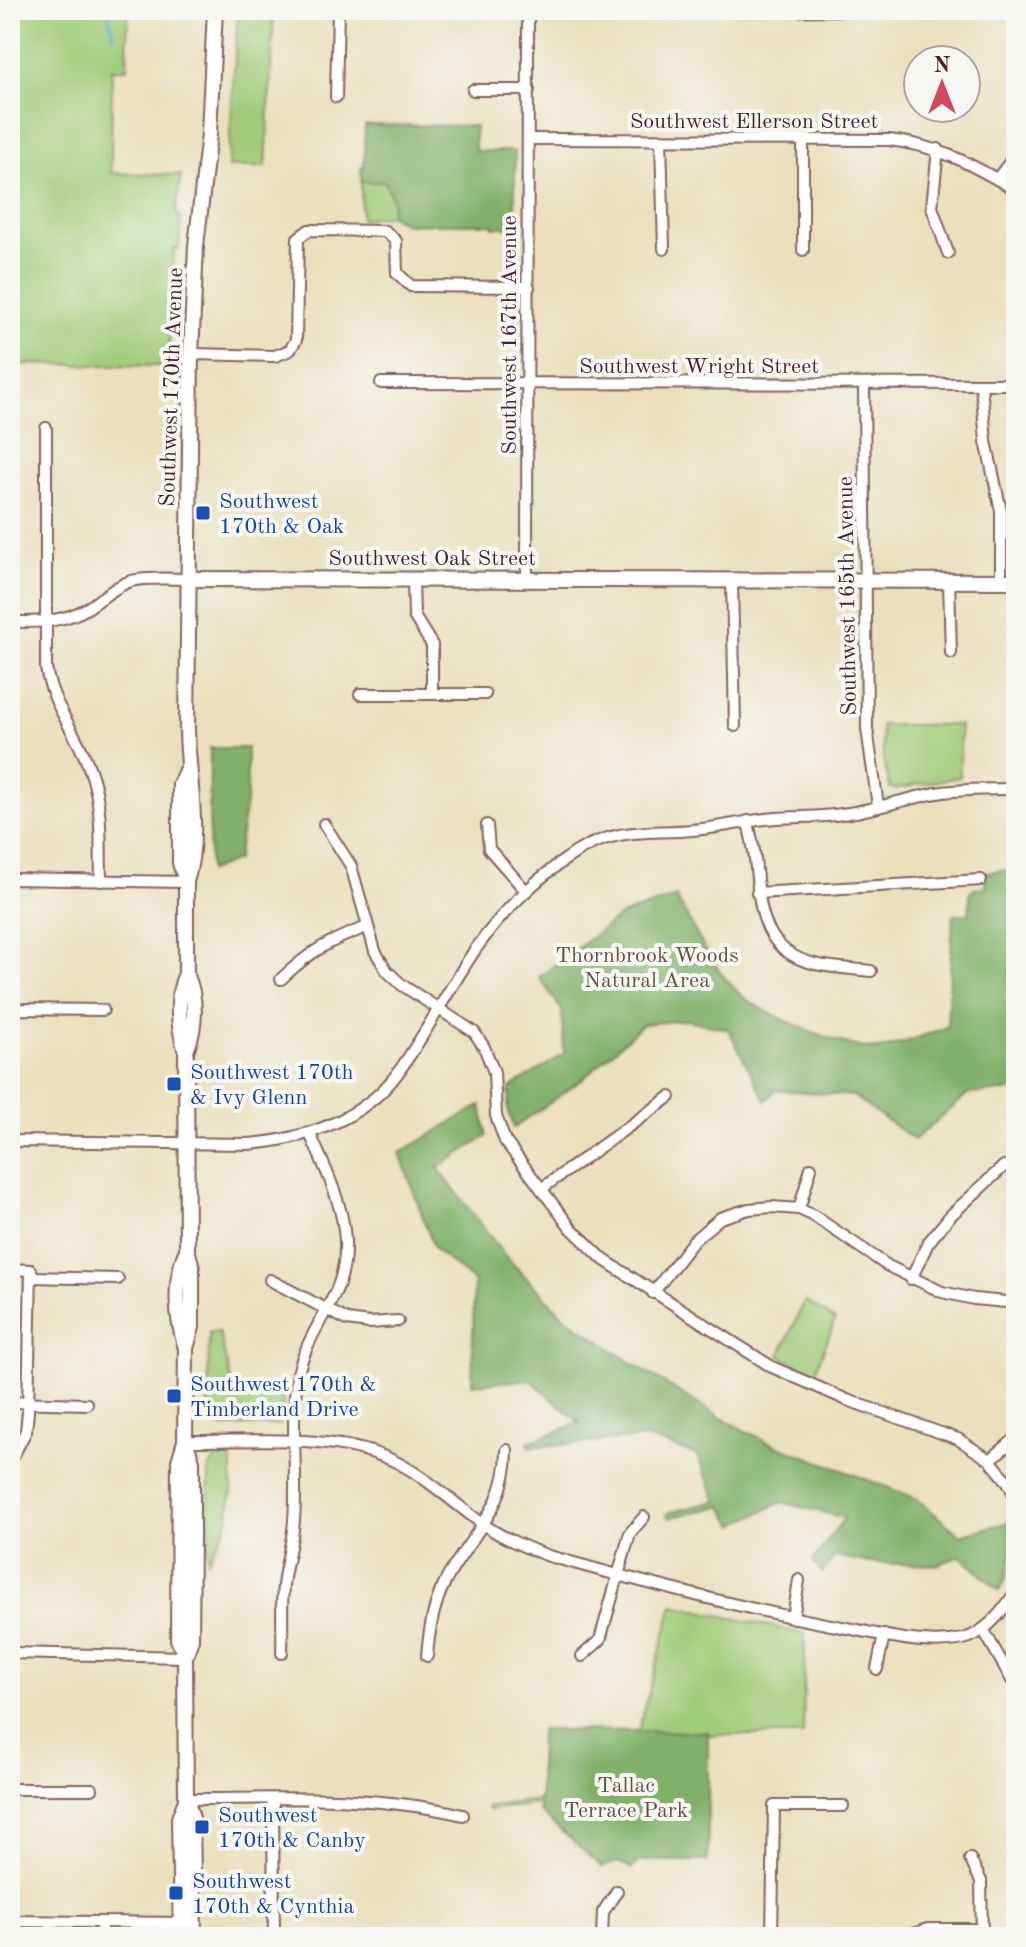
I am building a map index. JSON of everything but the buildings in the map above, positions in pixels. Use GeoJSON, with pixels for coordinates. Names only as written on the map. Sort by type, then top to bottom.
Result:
{"type":"FeatureCollection","features":[{"type":"Feature","properties":{"kind":"main road","name":"Southwest 170th Avenue"},"geometry":{"type":"LineString","coordinates":[[187,1930],[192,1818],[186,1799],[185,1657],[178,1639],[179,1461],[185,1441],[186,1348],[179,1327],[179,1267],[187,1250],[186,1051],[180,1035],[180,986],[186,974],[186,882],[180,863],[180,784],[188,766],[191,354],[196,246],[209,134],[215,10]]}},
{"type":"Feature","properties":{"kind":"main road","name":"Southwest Oak Street"},"geometry":{"type":"LineString","coordinates":[[188,579],[1009,580]]}},
{"type":"Feature","properties":{"kind":"street"},"geometry":{"type":"LineString","coordinates":[[336,97],[338,10]]}},
{"type":"Feature","properties":{"kind":"street"},"geometry":{"type":"LineString","coordinates":[[528,10],[893,10]]}},
{"type":"Feature","properties":{"kind":"street","name":"Southwest 167th Avenue"},"geometry":{"type":"LineString","coordinates":[[527,580],[528,10]]}},
{"type":"Feature","properties":{"kind":"street"},"geometry":{"type":"LineString","coordinates":[[473,90],[529,90]]}},
{"type":"Feature","properties":{"kind":"street","name":"Southwest Ellerson Street"},"geometry":{"type":"LineString","coordinates":[[529,139],[889,140],[938,149],[1016,190]]}},
{"type":"Feature","properties":{"kind":"street"},"geometry":{"type":"LineString","coordinates":[[661,139],[664,249]]}},
{"type":"Feature","properties":{"kind":"street"},"geometry":{"type":"LineString","coordinates":[[803,139],[803,250]]}},
{"type":"Feature","properties":{"kind":"street"},"geometry":{"type":"LineString","coordinates":[[938,149],[932,207],[948,253]]}},
{"type":"Feature","properties":{"kind":"street"},"geometry":{"type":"LineString","coordinates":[[997,179],[1016,154]]}},
{"type":"Feature","properties":{"kind":"street"},"geometry":{"type":"LineString","coordinates":[[191,354],[275,356],[295,346],[298,238],[303,230],[378,230],[393,233],[397,273],[402,282],[418,287],[529,287]]}},
{"type":"Feature","properties":{"kind":"street","name":"Southwest Wright Street"},"geometry":{"type":"LineString","coordinates":[[381,383],[1016,384]]}},
{"type":"Feature","properties":{"kind":"street"},"geometry":{"type":"LineString","coordinates":[[981,385],[986,441],[1001,511],[1009,580]]}},
{"type":"Feature","properties":{"kind":"street","name":"Southwest 165th Avenue"},"geometry":{"type":"LineString","coordinates":[[864,386],[867,729],[878,806]]}},
{"type":"Feature","properties":{"kind":"street"},"geometry":{"type":"LineString","coordinates":[[46,428],[46,668],[49,688],[90,769],[100,825],[101,881]]}},
{"type":"Feature","properties":{"kind":"street","name":"Southwest Oak Street"},"geometry":{"type":"LineString","coordinates":[[10,622],[45,622],[78,614],[119,586],[132,581],[188,579]]}},
{"type":"Feature","properties":{"kind":"street"},"geometry":{"type":"LineString","coordinates":[[413,580],[414,616],[432,645],[432,693]]}},
{"type":"Feature","properties":{"kind":"street"},"geometry":{"type":"LineString","coordinates":[[732,580],[735,726]]}},
{"type":"Feature","properties":{"kind":"street"},"geometry":{"type":"LineString","coordinates":[[949,581],[951,653]]}},
{"type":"Feature","properties":{"kind":"street"},"geometry":{"type":"LineString","coordinates":[[360,694],[485,694]]}},
{"type":"Feature","properties":{"kind":"street"},"geometry":{"type":"LineString","coordinates":[[10,1141],[281,1142],[310,1134],[340,1121],[396,1076],[475,951],[526,891],[575,853],[603,838],[623,833],[692,830],[778,817],[832,816],[942,792],[1016,789]]}},
{"type":"Feature","properties":{"kind":"street"},"geometry":{"type":"LineString","coordinates":[[748,821],[759,906],[769,931],[788,952],[813,964],[871,971]]}},
{"type":"Feature","properties":{"kind":"street"},"geometry":{"type":"LineString","coordinates":[[324,824],[351,866],[375,951],[387,971],[402,985],[474,1032],[494,1072],[496,1116],[505,1141],[571,1228],[604,1260],[760,1361],[804,1383],[958,1439],[990,1460],[1008,1482],[1016,1498]]}},
{"type":"Feature","properties":{"kind":"street"},"geometry":{"type":"LineString","coordinates":[[487,825],[489,849],[526,891]]}},
{"type":"Feature","properties":{"kind":"street"},"geometry":{"type":"LineString","coordinates":[[10,879],[186,882]]}},
{"type":"Feature","properties":{"kind":"street"},"geometry":{"type":"LineString","coordinates":[[757,893],[981,880]]}},
{"type":"Feature","properties":{"kind":"street"},"geometry":{"type":"LineString","coordinates":[[281,979],[308,954],[367,927]]}},
{"type":"Feature","properties":{"kind":"street"},"geometry":{"type":"LineString","coordinates":[[10,1009],[103,1010]]}},
{"type":"Feature","properties":{"kind":"street"},"geometry":{"type":"LineString","coordinates":[[541,1189],[670,1097]]}},
{"type":"Feature","properties":{"kind":"street"},"geometry":{"type":"LineString","coordinates":[[282,1653],[283,1587],[294,1524],[299,1368],[305,1348],[337,1289],[343,1268],[345,1238],[343,1214],[334,1186],[310,1134]]}},
{"type":"Feature","properties":{"kind":"street"},"geometry":{"type":"LineString","coordinates":[[911,1279],[928,1243],[950,1216],[1004,1166]]}},
{"type":"Feature","properties":{"kind":"street"},"geometry":{"type":"LineString","coordinates":[[799,1209],[811,1168]]}},
{"type":"Feature","properties":{"kind":"street"},"geometry":{"type":"LineString","coordinates":[[653,1293],[694,1240],[720,1218],[749,1209],[772,1207],[799,1209],[911,1279],[942,1292],[1016,1303]]}},
{"type":"Feature","properties":{"kind":"street"},"geometry":{"type":"LineString","coordinates":[[10,1269],[31,1274],[118,1279]]}},
{"type":"Feature","properties":{"kind":"street"},"geometry":{"type":"LineString","coordinates":[[10,1462],[26,1431],[31,1274]]}},
{"type":"Feature","properties":{"kind":"street"},"geometry":{"type":"LineString","coordinates":[[270,1280],[347,1320],[369,1323],[398,1321]]}},
{"type":"Feature","properties":{"kind":"street"},"geometry":{"type":"LineString","coordinates":[[10,1402],[87,1404]]}},
{"type":"Feature","properties":{"kind":"street"},"geometry":{"type":"LineString","coordinates":[[990,1460],[1016,1438]]}},
{"type":"Feature","properties":{"kind":"street"},"geometry":{"type":"LineString","coordinates":[[185,1441],[295,1442],[361,1448],[393,1460],[417,1474],[483,1524],[526,1548],[617,1575],[793,1618],[884,1635],[929,1643],[965,1639],[983,1629],[1016,1591]]}},
{"type":"Feature","properties":{"kind":"street"},"geometry":{"type":"LineString","coordinates":[[427,1656],[435,1606],[445,1582],[501,1492],[507,1474],[507,1450]]}},
{"type":"Feature","properties":{"kind":"street"},"geometry":{"type":"LineString","coordinates":[[582,1656],[600,1640],[630,1533],[644,1517]]}},
{"type":"Feature","properties":{"kind":"street"},"geometry":{"type":"LineString","coordinates":[[793,1618],[799,1580]]}},
{"type":"Feature","properties":{"kind":"street"},"geometry":{"type":"LineString","coordinates":[[983,1629],[1016,1687]]}},
{"type":"Feature","properties":{"kind":"street"},"geometry":{"type":"LineString","coordinates":[[877,1669],[884,1635]]}},
{"type":"Feature","properties":{"kind":"street"},"geometry":{"type":"LineString","coordinates":[[10,1653],[185,1657]]}},
{"type":"Feature","properties":{"kind":"street"},"geometry":{"type":"LineString","coordinates":[[10,1789],[92,1789]]}},
{"type":"Feature","properties":{"kind":"street"},"geometry":{"type":"LineString","coordinates":[[186,1799],[337,1799],[443,1810],[463,1815]]}},
{"type":"Feature","properties":{"kind":"street"},"geometry":{"type":"LineString","coordinates":[[273,1799],[274,1937]]}},
{"type":"Feature","properties":{"kind":"street"},"geometry":{"type":"LineString","coordinates":[[772,1937],[774,1806],[843,1806]]}},
{"type":"Feature","properties":{"kind":"street"},"geometry":{"type":"LineString","coordinates":[[903,1937],[928,1929],[982,1933],[981,1881],[970,1859]]}},
{"type":"Feature","properties":{"kind":"street"},"geometry":{"type":"LineString","coordinates":[[602,1937],[603,1912],[617,1891]]}},
{"type":"Feature","properties":{"kind":"street"},"geometry":{"type":"LineString","coordinates":[[10,1921],[101,1922],[187,1930]]}},
{"type":"Feature","properties":{"kind":"street"},"geometry":{"type":"LineString","coordinates":[[101,1922],[101,1937]]}},
{"type":"Feature","properties":{"kind":"green space"},"geometry":{"type":"Polygon","coordinates":[[[10,10],[128,10],[127,69],[112,69],[111,173],[181,175],[176,211],[181,221],[179,249],[174,249],[168,366],[10,364],[10,10]]]}},
{"type":"Feature","properties":{"kind":"green space"},"geometry":{"type":"Polygon","coordinates":[[[238,10],[274,10],[266,167],[228,167],[238,10]]]}},
{"type":"Feature","properties":{"kind":"green space"},"geometry":{"type":"Polygon","coordinates":[[[365,125],[475,126],[475,151],[515,151],[515,227],[406,224],[390,215],[393,200],[385,182],[361,182],[365,125]]]}},
{"type":"Feature","properties":{"kind":"green space"},"geometry":{"type":"Polygon","coordinates":[[[361,182],[385,182],[393,200],[390,215],[361,219],[361,182]]]}},
{"type":"Feature","properties":{"kind":"green space"},"geometry":{"type":"Polygon","coordinates":[[[881,725],[960,725],[960,777],[890,788],[883,758],[881,725]]]}},
{"type":"Feature","properties":{"kind":"green space"},"geometry":{"type":"Polygon","coordinates":[[[210,748],[247,748],[247,796],[237,860],[209,871],[210,748]]]}},
{"type":"Feature","properties":{"kind":"green space","name":"Thornbrook Woods Natural Area"},"geometry":{"type":"Polygon","coordinates":[[[1016,870],[1016,1090],[968,1094],[914,1140],[853,1096],[775,1090],[766,1101],[728,1029],[687,1020],[643,1024],[583,1079],[514,1128],[508,1109],[510,1088],[564,1054],[562,1011],[539,977],[620,916],[676,897],[712,960],[740,994],[766,1011],[806,1029],[846,1043],[877,1049],[947,1027],[953,915],[969,914],[970,893],[975,888],[986,887],[985,872],[1016,870]]]}},
{"type":"Feature","properties":{"kind":"green space"},"geometry":{"type":"Polygon","coordinates":[[[481,1105],[487,1136],[438,1168],[506,1257],[564,1316],[630,1362],[728,1422],[768,1442],[916,1498],[960,1535],[1009,1522],[1010,1558],[1000,1591],[960,1556],[936,1565],[870,1563],[835,1556],[822,1573],[813,1561],[844,1518],[782,1502],[734,1525],[722,1506],[668,1518],[667,1513],[717,1501],[697,1455],[647,1438],[529,1447],[528,1442],[580,1423],[531,1380],[472,1384],[474,1282],[434,1249],[400,1153],[481,1105]]]}},
{"type":"Feature","properties":{"kind":"green space"},"geometry":{"type":"Polygon","coordinates":[[[805,1301],[835,1320],[815,1373],[779,1356],[805,1301]]]}},
{"type":"Feature","properties":{"kind":"green space"},"geometry":{"type":"Polygon","coordinates":[[[209,1332],[219,1332],[234,1393],[283,1393],[283,1419],[279,1425],[221,1427],[212,1422],[208,1414],[209,1332]]]}},
{"type":"Feature","properties":{"kind":"green space"},"geometry":{"type":"Polygon","coordinates":[[[232,1457],[232,1491],[227,1526],[208,1559],[209,1468],[216,1458],[232,1457]]]}},
{"type":"Feature","properties":{"kind":"green space","name":"Tallac Terrace Park"},"geometry":{"type":"Polygon","coordinates":[[[673,1605],[805,1634],[803,1735],[708,1735],[708,1861],[639,1861],[632,1868],[618,1862],[602,1867],[539,1811],[539,1804],[488,1810],[487,1806],[539,1800],[540,1730],[638,1731],[673,1605]]]}},
{"type":"Feature","properties":{"kind":"green space"},"geometry":{"type":"Polygon","coordinates":[[[540,1730],[708,1732],[708,1861],[639,1861],[632,1868],[618,1862],[602,1867],[539,1811],[540,1730]]]}},
{"type":"Feature","properties":{"kind":"waterway"},"geometry":{"type":"LineString","coordinates":[[107,10],[114,36]]}},
{"type":"Feature","properties":{"kind":"place","name":"Southwest 170th & Oak"},"geometry":{"type":"Point","coordinates":[203,513]}},
{"type":"Feature","properties":{"kind":"place","name":"Southwest 170th & Ivy Glenn"},"geometry":{"type":"Point","coordinates":[174,1084]}},
{"type":"Feature","properties":{"kind":"place","name":"Southwest 170th & Timberland Drive"},"geometry":{"type":"Point","coordinates":[174,1396]}},
{"type":"Feature","properties":{"kind":"place","name":"Southwest 170th & Canby"},"geometry":{"type":"Point","coordinates":[202,1827]}},
{"type":"Feature","properties":{"kind":"place","name":"Southwest 170th & Cynthia"},"geometry":{"type":"Point","coordinates":[176,1893]}}]}
